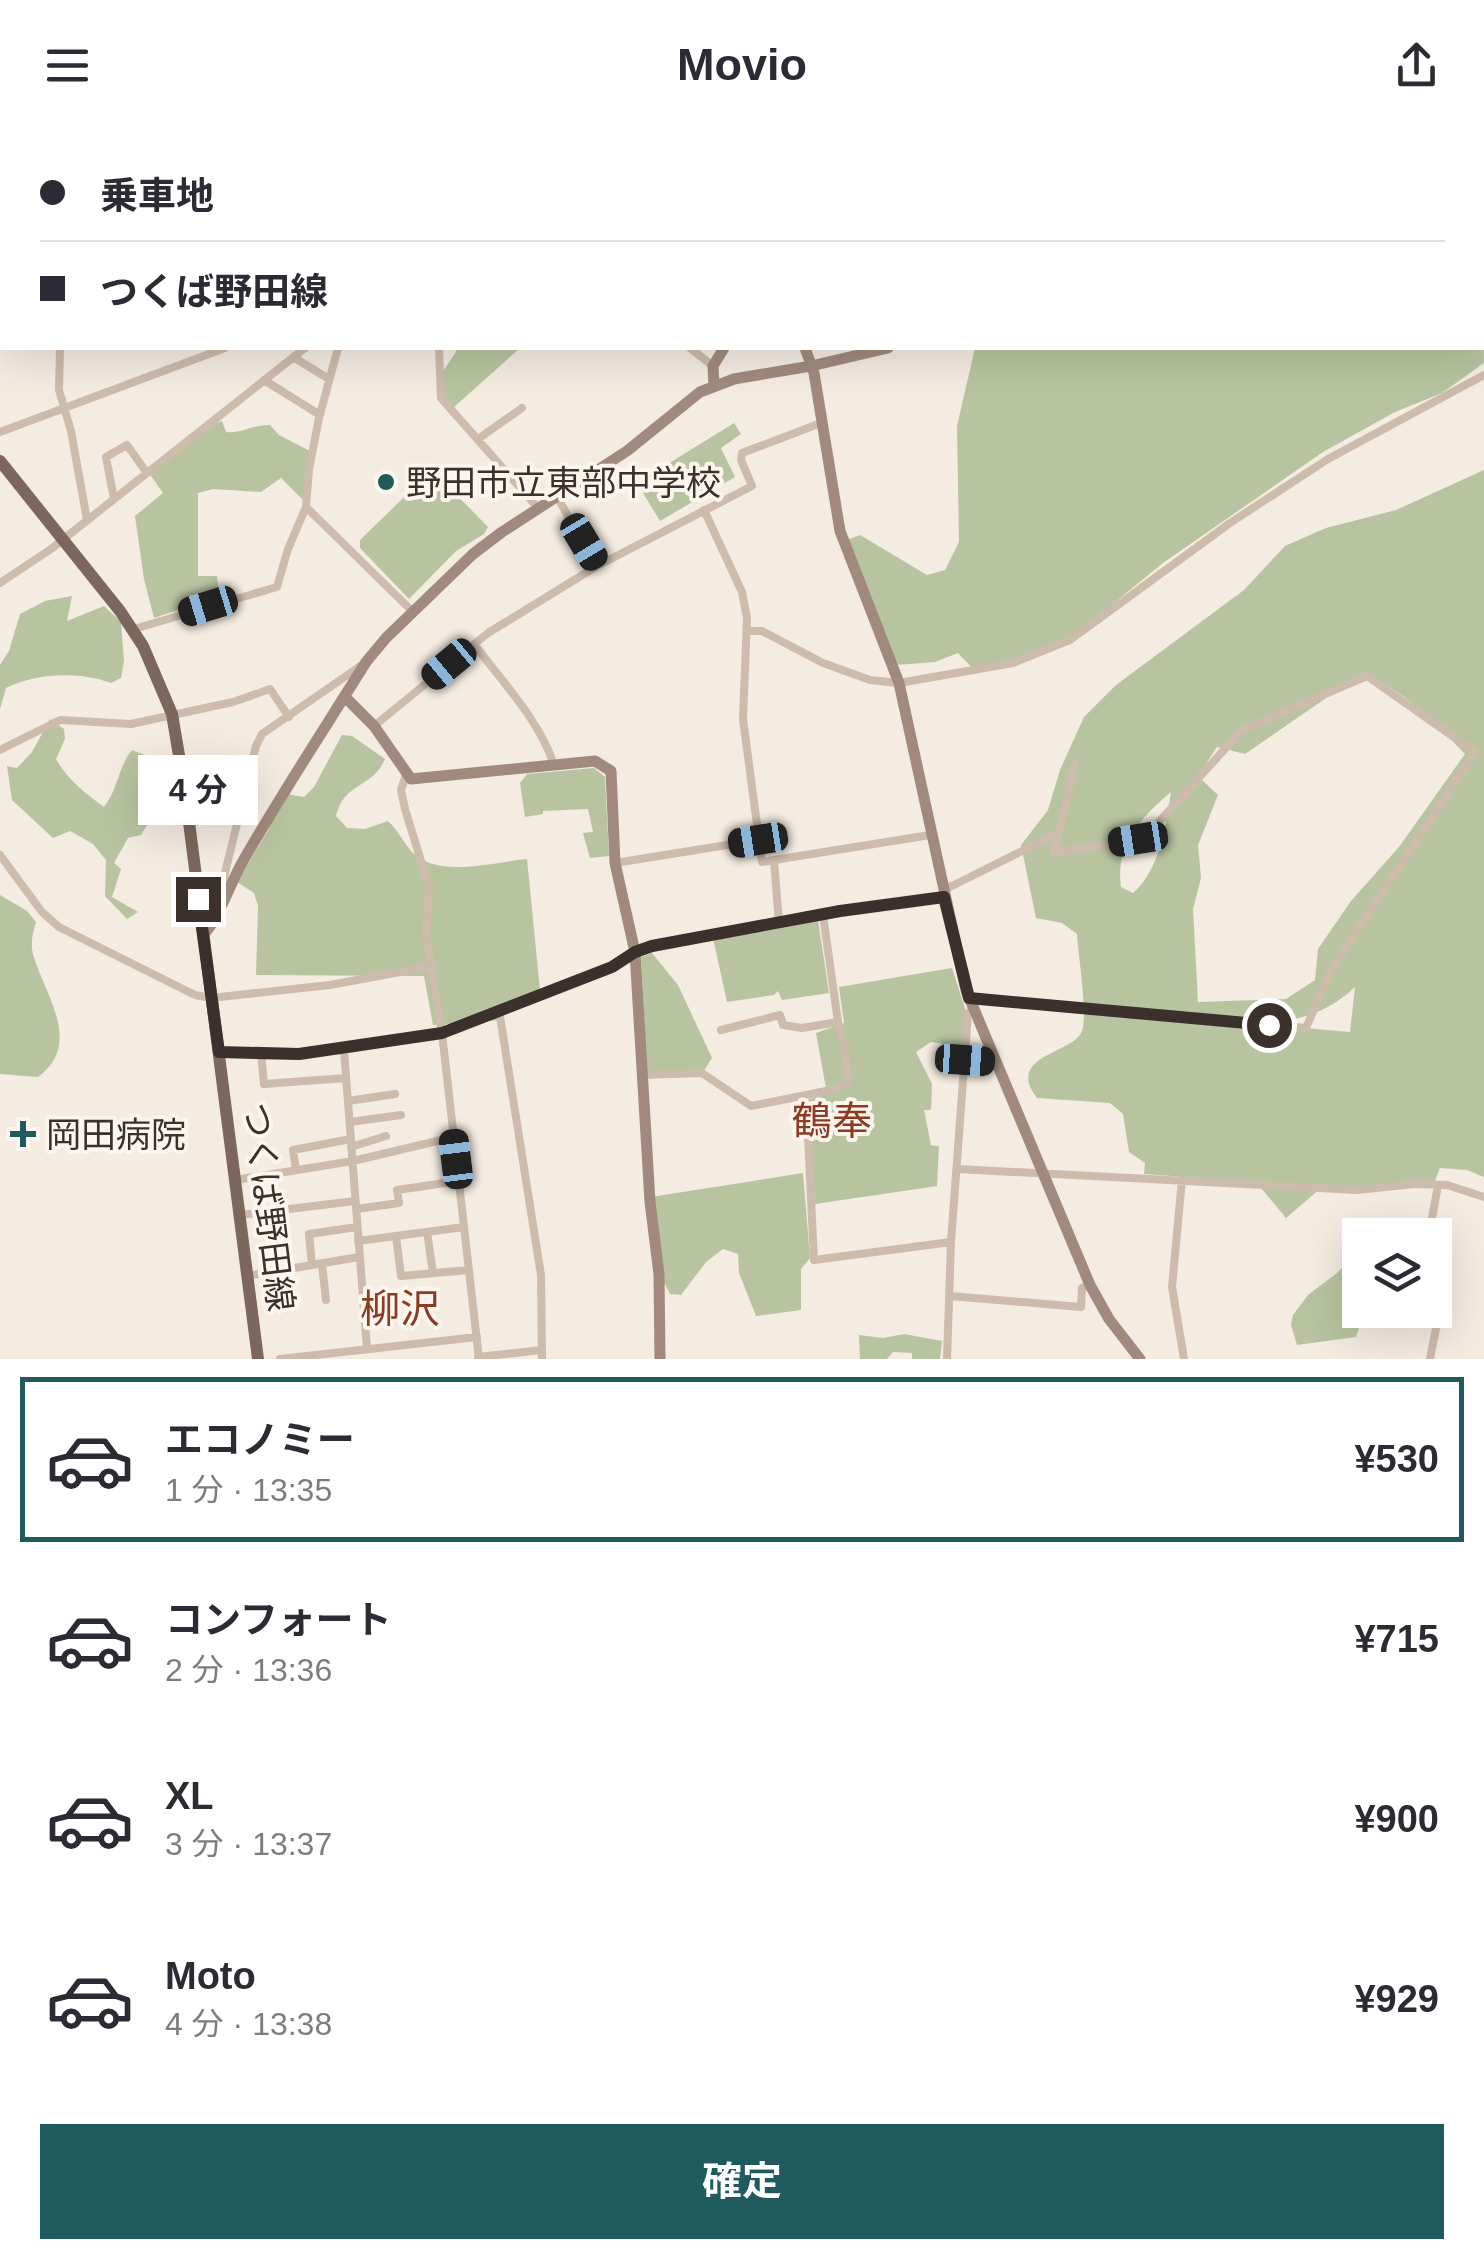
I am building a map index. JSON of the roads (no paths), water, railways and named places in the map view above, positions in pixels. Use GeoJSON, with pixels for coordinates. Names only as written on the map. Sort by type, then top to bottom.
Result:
{"type":"FeatureCollection","features":[{"type":"Feature","properties":{"kind":"main road","name":"つくば野田線"},"geometry":{"type":"LineString","coordinates":[[0,460],[134,629],[172,714],[182,764],[258,1359]]}},
{"type":"Feature","properties":{"kind":"street"},"geometry":{"type":"LineString","coordinates":[[60,350],[58,375],[87,520]]}},
{"type":"Feature","properties":{"kind":"street"},"geometry":{"type":"LineString","coordinates":[[0,432],[220,350]]}},
{"type":"Feature","properties":{"kind":"street"},"geometry":{"type":"LineString","coordinates":[[0,582],[63,539],[302,350]]}},
{"type":"Feature","properties":{"kind":"street"},"geometry":{"type":"LineString","coordinates":[[134,629],[277,587],[306,506],[309,469],[337,350]]}},
{"type":"Feature","properties":{"kind":"street"},"geometry":{"type":"LineString","coordinates":[[438,350],[441,398],[538,508]]}},
{"type":"Feature","properties":{"kind":"street"},"geometry":{"type":"LineString","coordinates":[[692,350],[712,366]]}},
{"type":"Feature","properties":{"kind":"street"},"geometry":{"type":"LineString","coordinates":[[714,386],[712,366],[723,350]]}},
{"type":"Feature","properties":{"kind":"street"},"geometry":{"type":"LineString","coordinates":[[807,350],[844,546],[898,684],[971,1004],[1046,1172],[1055,1204],[1090,1285],[1109,1319],[1140,1359]]}},
{"type":"Feature","properties":{"kind":"street"},"geometry":{"type":"LineString","coordinates":[[203,935],[213,924],[228,886],[366,662],[474,554],[556,495],[628,450],[679,408],[714,386],[879,350]]}},
{"type":"Feature","properties":{"kind":"street"},"geometry":{"type":"LineString","coordinates":[[293,357],[329,378]]}},
{"type":"Feature","properties":{"kind":"street"},"geometry":{"type":"LineString","coordinates":[[748,631],[762,631],[848,674],[898,684],[1013,663],[1070,640],[1230,523],[1328,458],[1484,374]]}},
{"type":"Feature","properties":{"kind":"street"},"geometry":{"type":"LineString","coordinates":[[264,380],[320,415]]}},
{"type":"Feature","properties":{"kind":"street"},"geometry":{"type":"LineString","coordinates":[[478,438],[522,408]]}},
{"type":"Feature","properties":{"kind":"street"},"geometry":{"type":"LineString","coordinates":[[374,726],[474,644],[598,566],[752,486],[742,453],[822,423]]}},
{"type":"Feature","properties":{"kind":"street"},"geometry":{"type":"LineString","coordinates":[[114,499],[106,457],[126,445],[147,473]]}},
{"type":"Feature","properties":{"kind":"street"},"geometry":{"type":"LineString","coordinates":[[556,495],[598,566]]}},
{"type":"Feature","properties":{"kind":"street"},"geometry":{"type":"LineString","coordinates":[[306,506],[413,612]]}},
{"type":"Feature","properties":{"kind":"street"},"geometry":{"type":"LineString","coordinates":[[704,510],[742,592],[748,631],[743,719],[762,862],[930,835]]}},
{"type":"Feature","properties":{"kind":"street"},"geometry":{"type":"LineString","coordinates":[[474,644],[525,714],[554,765]]}},
{"type":"Feature","properties":{"kind":"street"},"geometry":{"type":"LineString","coordinates":[[228,886],[224,877],[262,734],[366,662]]}},
{"type":"Feature","properties":{"kind":"street"},"geometry":{"type":"LineString","coordinates":[[971,1004],[1306,1028],[1330,972],[1476,752],[1367,676],[1242,730],[1149,833],[1138,839],[1054,852],[1075,764]]}},
{"type":"Feature","properties":{"kind":"street"},"geometry":{"type":"LineString","coordinates":[[0,750],[60,720],[130,724],[233,702],[270,689],[289,717]]}},
{"type":"Feature","properties":{"kind":"street"},"geometry":{"type":"LineString","coordinates":[[344,697],[374,726],[406,775],[419,780],[595,762],[611,771],[615,863],[635,952],[658,1274],[660,1359]]}},
{"type":"Feature","properties":{"kind":"street"},"geometry":{"type":"LineString","coordinates":[[406,775],[402,790],[405,809],[429,886],[424,920],[442,1033],[479,1358],[541,1355],[541,1275],[499,1010]]}},
{"type":"Feature","properties":{"kind":"street"},"geometry":{"type":"LineString","coordinates":[[219,1052],[299,1054],[442,1033],[612,967],[635,952],[684,938],[944,894],[1056,834]]}},
{"type":"Feature","properties":{"kind":"street"},"geometry":{"type":"LineString","coordinates":[[615,863],[758,840]]}},
{"type":"Feature","properties":{"kind":"street"},"geometry":{"type":"LineString","coordinates":[[0,855],[42,912],[58,927],[195,995],[212,998],[330,985],[432,966]]}},
{"type":"Feature","properties":{"kind":"street"},"geometry":{"type":"LineString","coordinates":[[774,860],[779,923]]}},
{"type":"Feature","properties":{"kind":"street"},"geometry":{"type":"LineString","coordinates":[[643,1075],[702,1073],[751,1106],[836,1089],[848,1082],[823,915]]}},
{"type":"Feature","properties":{"kind":"street"},"geometry":{"type":"LineString","coordinates":[[947,1359],[971,1004]]}},
{"type":"Feature","properties":{"kind":"street"},"geometry":{"type":"LineString","coordinates":[[721,1030],[780,1015],[784,1025],[802,1028],[838,1022]]}},
{"type":"Feature","properties":{"kind":"street"},"geometry":{"type":"LineString","coordinates":[[344,1050],[367,1349]]}},
{"type":"Feature","properties":{"kind":"street"},"geometry":{"type":"LineString","coordinates":[[262,1053],[264,1084],[346,1078]]}},
{"type":"Feature","properties":{"kind":"street"},"geometry":{"type":"LineString","coordinates":[[965,1060],[995,1060]]}},
{"type":"Feature","properties":{"kind":"street"},"geometry":{"type":"LineString","coordinates":[[348,1101],[396,1094]]}},
{"type":"Feature","properties":{"kind":"street"},"geometry":{"type":"LineString","coordinates":[[806,1095],[814,1260],[952,1242]]}},
{"type":"Feature","properties":{"kind":"street"},"geometry":{"type":"LineString","coordinates":[[350,1122],[401,1115]]}},
{"type":"Feature","properties":{"kind":"street"},"geometry":{"type":"LineString","coordinates":[[296,1170],[294,1150],[386,1136]]}},
{"type":"Feature","properties":{"kind":"street"},"geometry":{"type":"LineString","coordinates":[[236,1180],[352,1161],[454,1137]]}},
{"type":"Feature","properties":{"kind":"street"},"geometry":{"type":"LineString","coordinates":[[958,1169],[1357,1190],[1438,1185],[1484,1197]]}},
{"type":"Feature","properties":{"kind":"street"},"geometry":{"type":"LineString","coordinates":[[1182,1179],[1172,1287],[1184,1359]]}},
{"type":"Feature","properties":{"kind":"street"},"geometry":{"type":"LineString","coordinates":[[240,1214],[398,1203],[397,1190],[459,1181]]}},
{"type":"Feature","properties":{"kind":"street"},"geometry":{"type":"LineString","coordinates":[[1432,1218],[1438,1185]]}},
{"type":"Feature","properties":{"kind":"street"},"geometry":{"type":"LineString","coordinates":[[312,1266],[309,1234],[357,1226]]}},
{"type":"Feature","properties":{"kind":"street"},"geometry":{"type":"LineString","coordinates":[[358,1241],[464,1227]]}},
{"type":"Feature","properties":{"kind":"street"},"geometry":{"type":"LineString","coordinates":[[427,1232],[433,1273]]}},
{"type":"Feature","properties":{"kind":"street"},"geometry":{"type":"LineString","coordinates":[[396,1236],[401,1276],[469,1270]]}},
{"type":"Feature","properties":{"kind":"street"},"geometry":{"type":"LineString","coordinates":[[248,1276],[359,1257]]}},
{"type":"Feature","properties":{"kind":"street"},"geometry":{"type":"LineString","coordinates":[[322,1264],[326,1300]]}},
{"type":"Feature","properties":{"kind":"street"},"geometry":{"type":"LineString","coordinates":[[950,1296],[1081,1306],[1082,1288],[1090,1285]]}},
{"type":"Feature","properties":{"kind":"street"},"geometry":{"type":"LineString","coordinates":[[1430,1359],[1436,1328]]}},
{"type":"Feature","properties":{"kind":"street"},"geometry":{"type":"LineString","coordinates":[[280,1359],[477,1337]]}},
{"type":"Feature","properties":{"kind":"street"},"geometry":{"type":"LineString","coordinates":[[401,1345],[403,1359]]}},
{"type":"Feature","properties":{"kind":"place","name":"野田市立東部中学校"},"geometry":{"type":"Point","coordinates":[386,482]}},
{"type":"Feature","properties":{"kind":"place","name":"岡田病院"},"geometry":{"type":"Point","coordinates":[23,1134]}},
{"type":"Feature","properties":{"kind":"district","name":"鶴奉"},"geometry":{"type":"Point","coordinates":[832,1121]}},
{"type":"Feature","properties":{"kind":"district","name":"柳沢"},"geometry":{"type":"Point","coordinates":[400,1309]}}]}
